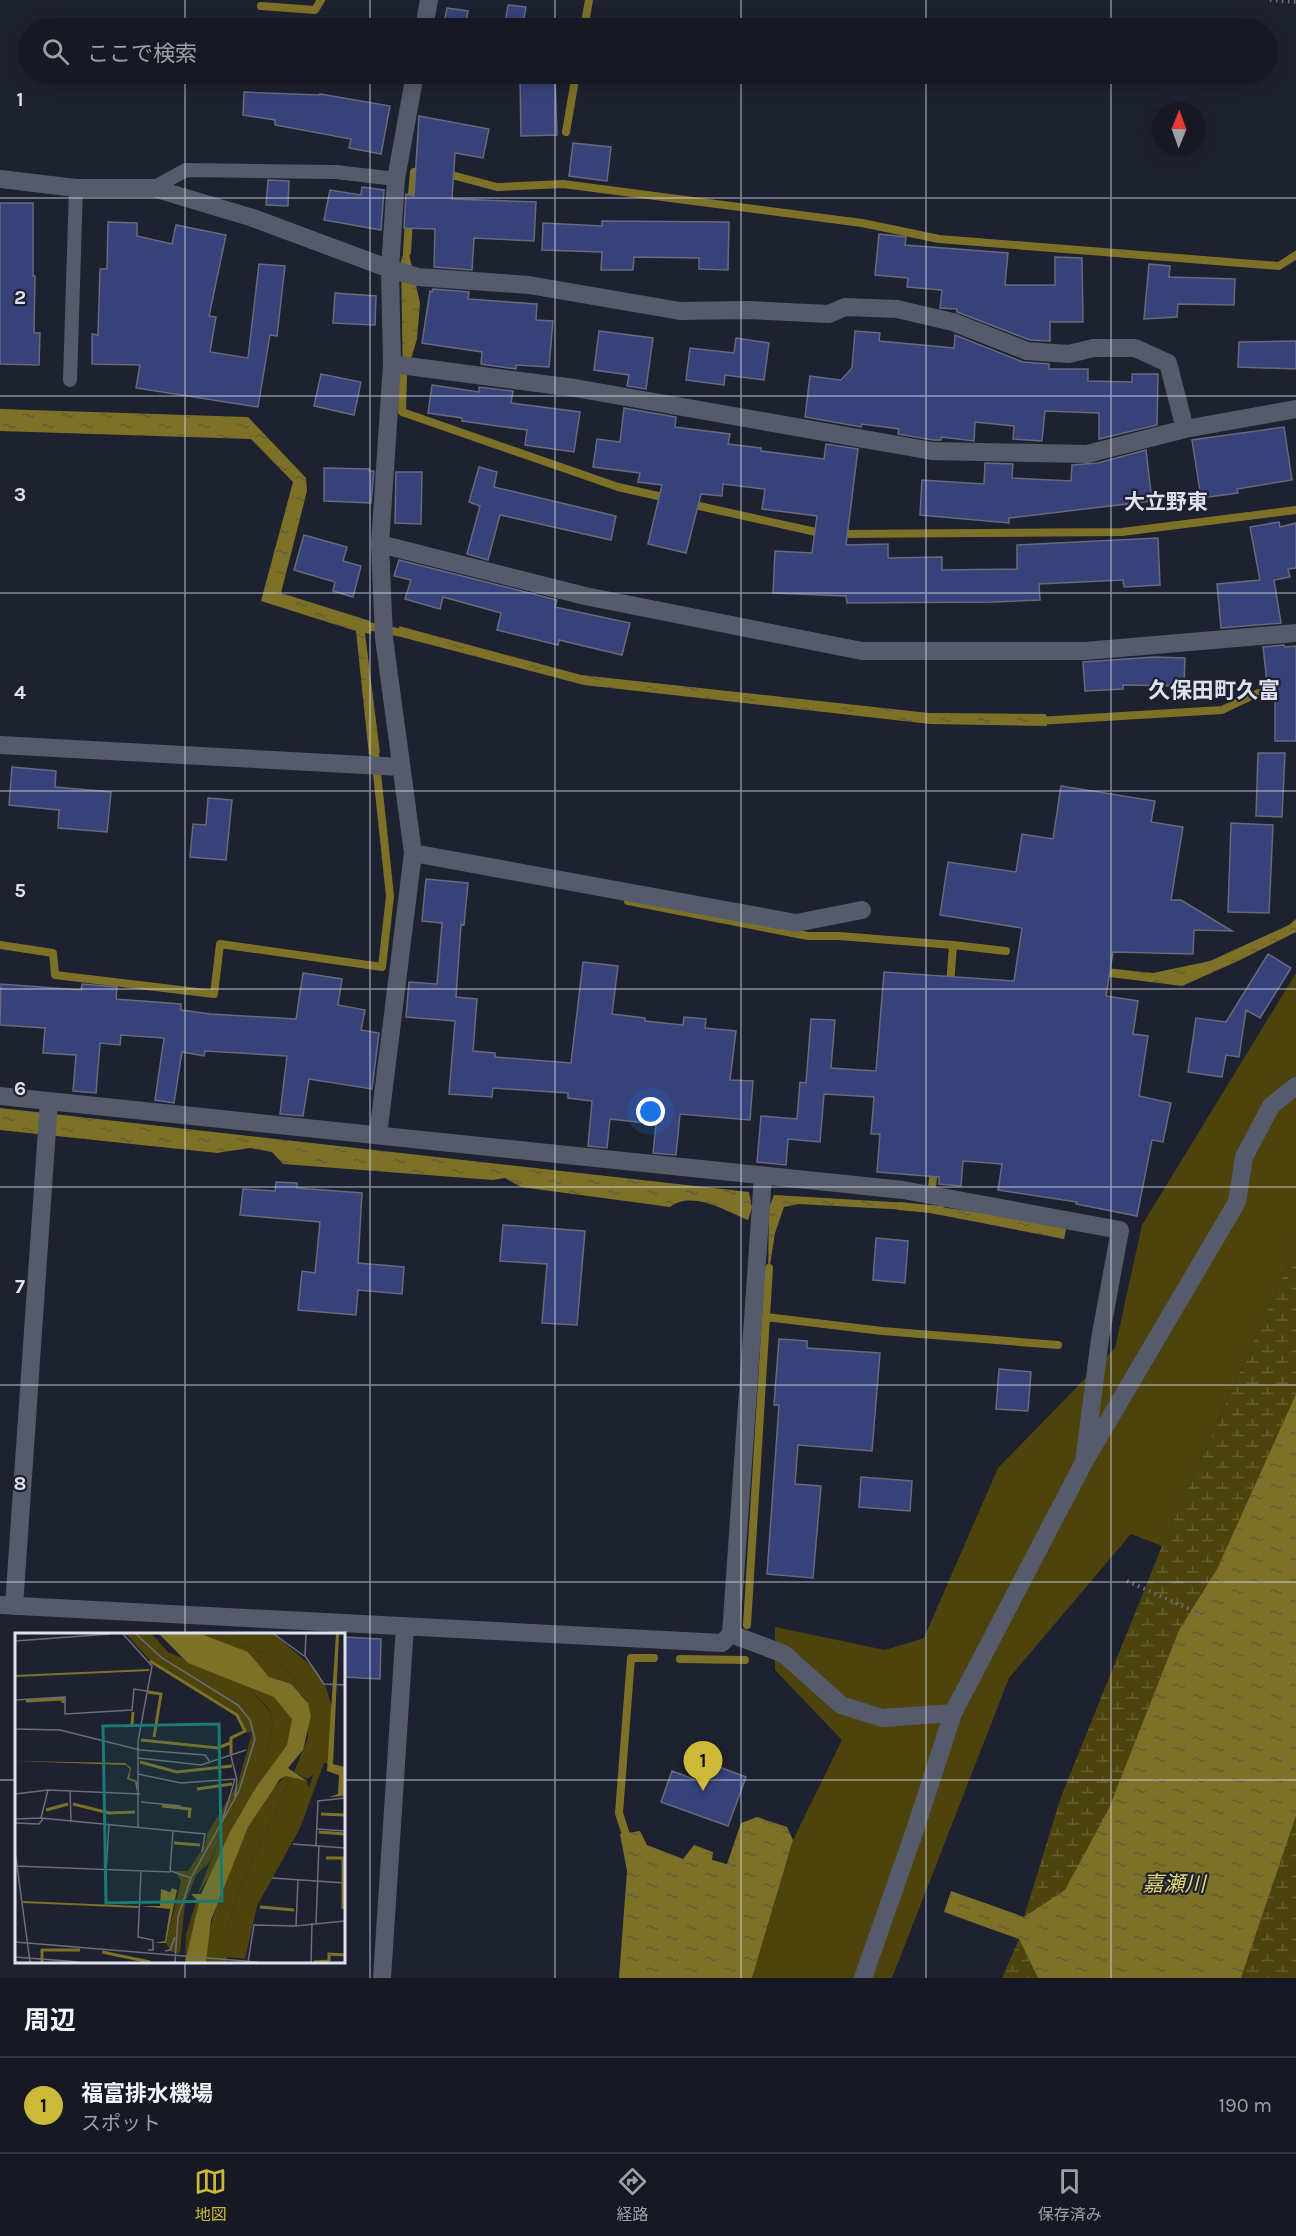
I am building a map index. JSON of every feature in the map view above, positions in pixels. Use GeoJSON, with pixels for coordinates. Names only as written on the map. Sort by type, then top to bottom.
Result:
{"type":"FeatureCollection","features":[{"type":"Feature","properties":{"kind":"street"},"geometry":{"type":"LineString","coordinates":[[426,18],[429,0]]}},
{"type":"Feature","properties":{"kind":"street"},"geometry":{"type":"LineString","coordinates":[[378,1136],[413,853],[395,767],[384,638],[380,544],[392,364],[390,269],[396,179],[413,84]]}},
{"type":"Feature","properties":{"kind":"street"},"geometry":{"type":"LineString","coordinates":[[0,179],[76,188],[153,188],[253,218],[390,269],[418,277],[529,285],[680,311],[749,310],[829,314],[845,307],[897,309],[953,322],[1027,351],[1069,354],[1093,348],[1135,348],[1168,363],[1185,429]]}},
{"type":"Feature","properties":{"kind":"street"},"geometry":{"type":"LineString","coordinates":[[392,364],[575,388],[932,451],[1087,454],[1185,429],[1296,409]]}},
{"type":"Feature","properties":{"kind":"street"},"geometry":{"type":"LineString","coordinates":[[380,544],[585,596],[862,651],[1085,651],[1296,633]]}},
{"type":"Feature","properties":{"kind":"street"},"geometry":{"type":"LineString","coordinates":[[0,745],[395,767]]}},
{"type":"Feature","properties":{"kind":"street"},"geometry":{"type":"LineString","coordinates":[[413,853],[796,923],[862,910]]}},
{"type":"Feature","properties":{"kind":"street"},"geometry":{"type":"LineString","coordinates":[[863,1978],[953,1713],[1084,1462],[1237,1202],[1244,1158],[1271,1106],[1296,1086]]}},
{"type":"Feature","properties":{"kind":"street"},"geometry":{"type":"LineString","coordinates":[[0,1096],[378,1136],[762,1183],[903,1190],[1120,1230],[1100,1339],[1084,1462]]}},
{"type":"Feature","properties":{"kind":"street"},"geometry":{"type":"LineString","coordinates":[[49,1101],[7,1605],[722,1643],[731,1634],[762,1183]]}},
{"type":"Feature","properties":{"kind":"street"},"geometry":{"type":"LineString","coordinates":[[382,1978],[405,1626]]}},
{"type":"Feature","properties":{"kind":"street"},"geometry":{"type":"LineString","coordinates":[[731,1634],[784,1654],[841,1705],[882,1718],[953,1713]]}},
{"type":"Feature","properties":{"kind":"lane"},"geometry":{"type":"LineString","coordinates":[[153,188],[186,170],[336,172],[396,179]]}},
{"type":"Feature","properties":{"kind":"lane"},"geometry":{"type":"LineString","coordinates":[[70,380],[76,188]]}},
{"type":"Feature","properties":{"kind":"path"},"geometry":{"type":"LineString","coordinates":[[1270,0],[1296,2]]}},
{"type":"Feature","properties":{"kind":"path"},"geometry":{"type":"LineString","coordinates":[[1127,1581],[1209,1618]]}},
{"type":"Feature","properties":{"kind":"green space"},"geometry":{"type":"Polygon","coordinates":[[[1296,973],[1296,1247],[1162,1546],[1131,1534],[1009,1678],[892,1978],[752,1978],[793,1840],[842,1740],[775,1670],[775,1627],[885,1650],[924,1638],[998,1468],[1115,1348],[1142,1225],[1296,973]]]}},
{"type":"Feature","properties":{"kind":"green space"},"geometry":{"type":"Polygon","coordinates":[[[1296,1247],[1296,1394],[1217,1569],[1179,1630],[1109,1808],[1065,1891],[1024,1917],[1061,1797],[1162,1546],[1296,1247]]]}},
{"type":"Feature","properties":{"kind":"green space"},"geometry":{"type":"Polygon","coordinates":[[[1296,1816],[1296,1978],[1241,1978],[1296,1816]]]}},
{"type":"Feature","properties":{"kind":"green space"},"geometry":{"type":"Polygon","coordinates":[[[1019,1939],[1038,1978],[1002,1978],[1019,1939]]]}},
{"type":"Feature","properties":{"kind":"water"},"geometry":{"type":"Polygon","coordinates":[[[407,245],[420,303],[417,339],[403,385],[401,260],[407,245]]]}},
{"type":"Feature","properties":{"kind":"water"},"geometry":{"type":"Polygon","coordinates":[[[0,409],[248,417],[306,478],[307,491],[281,593],[370,621],[371,634],[365,633],[380,753],[369,755],[356,631],[261,601],[293,482],[251,439],[0,431],[0,409]]]}},
{"type":"Feature","properties":{"kind":"water"},"geometry":{"type":"Polygon","coordinates":[[[399,626],[581,675],[929,713],[1046,714],[1047,726],[930,724],[584,685],[401,637],[399,626]]]}},
{"type":"Feature","properties":{"kind":"water"},"geometry":{"type":"Polygon","coordinates":[[[1296,919],[1296,932],[1182,986],[1102,976],[1105,968],[1153,973],[1210,961],[1289,925],[1296,919]]]}},
{"type":"Feature","properties":{"kind":"water"},"geometry":{"type":"Polygon","coordinates":[[[0,1108],[749,1192],[752,1208],[748,1220],[699,1201],[679,1202],[670,1207],[521,1187],[505,1178],[493,1180],[283,1164],[272,1152],[250,1148],[217,1153],[0,1130],[0,1108]]]}},
{"type":"Feature","properties":{"kind":"water"},"geometry":{"type":"Polygon","coordinates":[[[774,1195],[909,1203],[909,1210],[799,1204],[784,1207],[775,1233],[768,1278],[769,1208],[774,1195]]]}},
{"type":"Feature","properties":{"kind":"water"},"geometry":{"type":"Polygon","coordinates":[[[933,1206],[1067,1225],[1064,1239],[930,1213],[933,1206]]]}},
{"type":"Feature","properties":{"kind":"water","name":"嘉瀬川"},"geometry":{"type":"Polygon","coordinates":[[[1296,1394],[1296,1816],[1241,1978],[1038,1978],[1019,1939],[944,1912],[951,1891],[1024,1917],[1065,1890],[1109,1808],[1179,1630],[1217,1569],[1296,1394]]]}},
{"type":"Feature","properties":{"kind":"water"},"geometry":{"type":"Polygon","coordinates":[[[757,1817],[787,1827],[793,1840],[752,1978],[619,1978],[627,1871],[620,1834],[640,1831],[647,1845],[683,1859],[694,1845],[713,1852],[712,1860],[727,1864],[741,1823],[757,1817]]]}},
{"type":"Feature","properties":{"kind":"building"},"geometry":{"type":"Polygon","coordinates":[[[508,5],[526,7],[524,18],[506,18],[508,5]]]}},
{"type":"Feature","properties":{"kind":"building"},"geometry":{"type":"Polygon","coordinates":[[[447,8],[468,11],[467,18],[445,18],[447,8]]]}},
{"type":"Feature","properties":{"kind":"building"},"geometry":{"type":"Polygon","coordinates":[[[520,84],[555,84],[557,135],[521,136],[520,84]]]}},
{"type":"Feature","properties":{"kind":"building"},"geometry":{"type":"Polygon","coordinates":[[[244,92],[320,94],[390,106],[381,154],[349,148],[351,139],[275,125],[275,120],[243,115],[244,92]]]}},
{"type":"Feature","properties":{"kind":"building"},"geometry":{"type":"Polygon","coordinates":[[[419,116],[489,129],[483,158],[455,153],[452,199],[536,202],[534,241],[474,238],[472,270],[434,267],[435,229],[404,228],[406,194],[414,196],[419,116]]]}},
{"type":"Feature","properties":{"kind":"building"},"geometry":{"type":"Polygon","coordinates":[[[573,143],[611,147],[607,181],[569,176],[573,143]]]}},
{"type":"Feature","properties":{"kind":"building"},"geometry":{"type":"Polygon","coordinates":[[[268,180],[289,181],[288,206],[266,205],[268,180]]]}},
{"type":"Feature","properties":{"kind":"building"},"geometry":{"type":"Polygon","coordinates":[[[362,187],[384,190],[381,230],[324,220],[330,190],[361,195],[362,187]]]}},
{"type":"Feature","properties":{"kind":"building"},"geometry":{"type":"Polygon","coordinates":[[[0,203],[33,203],[34,333],[40,333],[39,365],[0,364],[0,203]]]}},
{"type":"Feature","properties":{"kind":"building"},"geometry":{"type":"Polygon","coordinates":[[[602,221],[729,222],[728,270],[699,269],[699,258],[634,257],[633,270],[601,270],[602,252],[542,250],[543,223],[602,226],[602,221]]]}},
{"type":"Feature","properties":{"kind":"building"},"geometry":{"type":"Polygon","coordinates":[[[108,222],[137,223],[137,236],[172,244],[176,225],[226,235],[209,316],[216,317],[210,352],[248,358],[259,264],[285,266],[277,336],[270,335],[258,407],[136,388],[140,365],[92,364],[92,334],[98,335],[100,269],[107,269],[108,222]]]}},
{"type":"Feature","properties":{"kind":"building"},"geometry":{"type":"Polygon","coordinates":[[[879,234],[906,237],[905,245],[1008,253],[1005,285],[1055,285],[1055,257],[1082,258],[1083,322],[1050,322],[1050,341],[1030,340],[957,312],[957,309],[940,308],[942,290],[907,287],[908,278],[875,275],[879,234]]]}},
{"type":"Feature","properties":{"kind":"building"},"geometry":{"type":"Polygon","coordinates":[[[1149,264],[1170,266],[1169,277],[1235,279],[1234,305],[1178,304],[1177,317],[1144,319],[1149,264]]]}},
{"type":"Feature","properties":{"kind":"building"},"geometry":{"type":"Polygon","coordinates":[[[433,289],[469,292],[468,299],[537,304],[536,320],[553,321],[549,367],[516,365],[516,369],[481,364],[482,352],[422,343],[430,291],[432,292],[433,289]]]}},
{"type":"Feature","properties":{"kind":"building"},"geometry":{"type":"Polygon","coordinates":[[[335,293],[376,296],[375,325],[333,323],[335,293]]]}},
{"type":"Feature","properties":{"kind":"building"},"geometry":{"type":"Polygon","coordinates":[[[599,331],[653,338],[646,389],[627,386],[629,375],[594,370],[599,331]]]}},
{"type":"Feature","properties":{"kind":"building"},"geometry":{"type":"Polygon","coordinates":[[[855,331],[880,333],[879,341],[954,348],[955,335],[1023,362],[1049,364],[1049,369],[1088,369],[1088,381],[1132,382],[1132,374],[1158,374],[1157,425],[1099,439],[1099,413],[1045,411],[1042,441],[1013,439],[1014,426],[975,422],[974,441],[941,437],[941,440],[933,440],[898,434],[899,429],[862,424],[861,427],[805,417],[810,376],[841,380],[852,368],[855,331]]]}},
{"type":"Feature","properties":{"kind":"building"},"geometry":{"type":"Polygon","coordinates":[[[736,338],[769,343],[764,380],[725,375],[724,385],[686,380],[690,348],[734,353],[736,338]]]}},
{"type":"Feature","properties":{"kind":"building"},"geometry":{"type":"Polygon","coordinates":[[[1296,341],[1296,369],[1238,367],[1239,342],[1296,341]]]}},
{"type":"Feature","properties":{"kind":"building"},"geometry":{"type":"Polygon","coordinates":[[[321,374],[361,382],[354,415],[314,406],[321,374]]]}},
{"type":"Feature","properties":{"kind":"building"},"geometry":{"type":"Polygon","coordinates":[[[432,385],[479,392],[479,387],[513,391],[511,403],[580,412],[574,452],[525,445],[527,430],[462,421],[462,418],[428,413],[432,385]]]}},
{"type":"Feature","properties":{"kind":"building"},"geometry":{"type":"Polygon","coordinates":[[[624,408],[676,417],[675,427],[730,434],[728,444],[761,448],[761,451],[824,459],[826,444],[858,449],[846,545],[888,544],[888,558],[942,557],[942,570],[1017,569],[1017,545],[1158,538],[1160,585],[1124,587],[1123,580],[1039,584],[1040,600],[994,602],[847,603],[846,596],[773,593],[775,551],[812,553],[817,516],[762,509],[765,489],[723,484],[722,496],[701,494],[686,553],[648,544],[662,485],[638,482],[640,473],[593,467],[597,439],[620,442],[624,408]]]}},
{"type":"Feature","properties":{"kind":"building"},"geometry":{"type":"Polygon","coordinates":[[[1284,427],[1292,480],[1237,489],[1238,493],[1201,498],[1192,440],[1284,427]]]}},
{"type":"Feature","properties":{"kind":"building"},"geometry":{"type":"Polygon","coordinates":[[[1146,450],[1152,501],[1009,518],[1009,523],[920,515],[922,480],[984,484],[985,463],[1013,464],[1012,478],[1071,481],[1072,465],[1098,463],[1146,450]]]}},
{"type":"Feature","properties":{"kind":"building"},"geometry":{"type":"Polygon","coordinates":[[[479,467],[497,472],[494,487],[616,516],[611,540],[500,515],[488,560],[467,554],[480,506],[469,502],[479,467]]]}},
{"type":"Feature","properties":{"kind":"building"},"geometry":{"type":"Polygon","coordinates":[[[324,468],[374,471],[371,503],[324,501],[324,468]]]}},
{"type":"Feature","properties":{"kind":"building"},"geometry":{"type":"Polygon","coordinates":[[[396,472],[422,472],[421,524],[395,523],[396,472]]]}},
{"type":"Feature","properties":{"kind":"building"},"geometry":{"type":"Polygon","coordinates":[[[1279,522],[1280,527],[1296,523],[1296,568],[1288,569],[1290,577],[1274,580],[1281,623],[1221,628],[1217,584],[1260,580],[1250,527],[1279,522]]]}},
{"type":"Feature","properties":{"kind":"building"},"geometry":{"type":"Polygon","coordinates":[[[304,535],[347,547],[343,561],[361,566],[353,597],[333,591],[335,582],[294,570],[304,535]]]}},
{"type":"Feature","properties":{"kind":"building"},"geometry":{"type":"Polygon","coordinates":[[[399,560],[557,600],[555,607],[630,623],[622,655],[559,640],[558,645],[497,630],[501,613],[443,597],[440,609],[405,599],[411,580],[394,576],[399,560]]]}},
{"type":"Feature","properties":{"kind":"building"},"geometry":{"type":"Polygon","coordinates":[[[1284,645],[1285,647],[1296,646],[1296,741],[1275,741],[1275,681],[1267,682],[1263,647],[1284,645]]]}},
{"type":"Feature","properties":{"kind":"building"},"geometry":{"type":"Polygon","coordinates":[[[1154,657],[1185,658],[1184,686],[1123,685],[1123,689],[1085,691],[1083,662],[1154,657]]]}},
{"type":"Feature","properties":{"kind":"building"},"geometry":{"type":"Polygon","coordinates":[[[1258,753],[1285,753],[1282,817],[1256,816],[1258,753]]]}},
{"type":"Feature","properties":{"kind":"building"},"geometry":{"type":"Polygon","coordinates":[[[12,767],[56,771],[55,787],[111,792],[107,832],[58,828],[59,810],[9,805],[12,767]]]}},
{"type":"Feature","properties":{"kind":"building"},"geometry":{"type":"Polygon","coordinates":[[[1061,786],[1155,801],[1151,822],[1183,827],[1171,900],[1181,900],[1232,931],[1194,930],[1193,954],[1113,952],[1106,996],[1138,1001],[1133,1034],[1148,1036],[1139,1096],[1171,1103],[1163,1142],[1152,1140],[1137,1216],[1076,1204],[1077,1202],[998,1190],[1002,1164],[963,1161],[961,1186],[939,1184],[939,1177],[877,1172],[880,1134],[871,1134],[874,1097],[824,1094],[820,1142],[788,1139],[786,1165],[757,1162],[761,1116],[797,1119],[800,1082],[806,1083],[811,1019],[835,1020],[831,1068],[876,1071],[884,972],[1014,981],[1022,928],[940,915],[948,862],[1016,872],[1022,834],[1053,839],[1061,786]]]}},
{"type":"Feature","properties":{"kind":"building"},"geometry":{"type":"Polygon","coordinates":[[[208,798],[232,800],[226,860],[190,857],[193,824],[206,825],[208,798]]]}},
{"type":"Feature","properties":{"kind":"building"},"geometry":{"type":"Polygon","coordinates":[[[1231,823],[1273,825],[1269,913],[1228,912],[1231,823]]]}},
{"type":"Feature","properties":{"kind":"building"},"geometry":{"type":"Polygon","coordinates":[[[426,879],[468,883],[464,925],[461,924],[456,997],[477,999],[473,1051],[495,1053],[495,1057],[571,1063],[583,962],[618,966],[612,1014],[645,1018],[645,1021],[683,1025],[684,1017],[706,1019],[705,1028],[736,1031],[730,1080],[753,1081],[750,1120],[680,1114],[676,1155],[653,1153],[656,1124],[610,1119],[607,1148],[588,1146],[592,1101],[568,1098],[568,1093],[493,1088],[492,1097],[449,1094],[455,1021],[406,1017],[409,982],[437,984],[442,923],[422,921],[426,879]]]}},
{"type":"Feature","properties":{"kind":"building"},"geometry":{"type":"Polygon","coordinates":[[[1268,954],[1291,968],[1260,1018],[1246,1010],[1239,1057],[1226,1055],[1222,1077],[1188,1072],[1196,1018],[1226,1022],[1268,954]]]}},
{"type":"Feature","properties":{"kind":"building"},"geometry":{"type":"Polygon","coordinates":[[[303,973],[342,979],[338,1005],[365,1010],[361,1030],[379,1033],[372,1089],[309,1079],[303,1116],[280,1114],[287,1056],[205,1051],[204,1056],[182,1052],[174,1103],[155,1100],[164,1038],[121,1035],[120,1045],[100,1043],[96,1093],[73,1091],[76,1055],[43,1053],[45,1028],[0,1025],[1,984],[81,990],[82,984],[117,987],[116,999],[181,1004],[181,1010],[211,1014],[296,1019],[303,973]]]}},
{"type":"Feature","properties":{"kind":"building"},"geometry":{"type":"Polygon","coordinates":[[[276,1182],[297,1183],[297,1188],[362,1193],[358,1263],[404,1267],[402,1294],[358,1290],[356,1315],[298,1310],[302,1271],[315,1273],[320,1222],[240,1215],[243,1189],[275,1191],[276,1182]]]}},
{"type":"Feature","properties":{"kind":"building"},"geometry":{"type":"Polygon","coordinates":[[[503,1225],[585,1231],[577,1325],[542,1323],[547,1264],[500,1261],[503,1225]]]}},
{"type":"Feature","properties":{"kind":"building"},"geometry":{"type":"Polygon","coordinates":[[[876,1238],[908,1241],[905,1283],[873,1280],[876,1238]]]}},
{"type":"Feature","properties":{"kind":"building"},"geometry":{"type":"Polygon","coordinates":[[[779,1339],[807,1341],[807,1348],[880,1353],[872,1451],[798,1445],[795,1484],[821,1486],[813,1578],[767,1574],[779,1405],[774,1405],[779,1339]]]}},
{"type":"Feature","properties":{"kind":"building"},"geometry":{"type":"Polygon","coordinates":[[[999,1369],[1031,1372],[1028,1411],[996,1409],[999,1369]]]}},
{"type":"Feature","properties":{"kind":"building"},"geometry":{"type":"Polygon","coordinates":[[[861,1477],[912,1481],[910,1511],[859,1507],[861,1477]]]}},
{"type":"Feature","properties":{"kind":"building"},"geometry":{"type":"Polygon","coordinates":[[[345,1637],[381,1639],[380,1679],[345,1677],[345,1637]]]}},
{"type":"Feature","properties":{"kind":"building"},"geometry":{"type":"Polygon","coordinates":[[[706,1762],[746,1777],[728,1826],[661,1802],[672,1771],[699,1781],[706,1762]]]}},
{"type":"Feature","properties":{"kind":"waterway"},"geometry":{"type":"LineString","coordinates":[[261,6],[315,10],[321,0]]}},
{"type":"Feature","properties":{"kind":"waterway"},"geometry":{"type":"LineString","coordinates":[[586,18],[589,0]]}},
{"type":"Feature","properties":{"kind":"waterway"},"geometry":{"type":"LineString","coordinates":[[566,132],[574,84]]}},
{"type":"Feature","properties":{"kind":"waterway"},"geometry":{"type":"LineString","coordinates":[[411,205],[414,172],[423,171]]}},
{"type":"Feature","properties":{"kind":"waterway"},"geometry":{"type":"LineString","coordinates":[[444,173],[497,187],[563,184],[862,223],[939,239],[1279,266],[1296,255]]}},
{"type":"Feature","properties":{"kind":"waterway"},"geometry":{"type":"LineString","coordinates":[[407,252],[409,220]]}},
{"type":"Feature","properties":{"kind":"waterway"},"geometry":{"type":"LineString","coordinates":[[403,375],[402,412],[618,487],[667,498]]}},
{"type":"Feature","properties":{"kind":"waterway"},"geometry":{"type":"LineString","coordinates":[[690,504],[825,534]]}},
{"type":"Feature","properties":{"kind":"waterway"},"geometry":{"type":"LineString","coordinates":[[840,534],[1122,532],[1296,510]]}},
{"type":"Feature","properties":{"kind":"waterway"},"geometry":{"type":"LineString","coordinates":[[363,625],[407,634]]}},
{"type":"Feature","properties":{"kind":"waterway"},"geometry":{"type":"LineString","coordinates":[[1038,721],[1222,710],[1258,693],[1296,695]]}},
{"type":"Feature","properties":{"kind":"waterway"},"geometry":{"type":"LineString","coordinates":[[0,945],[53,953],[55,975],[214,994],[220,944],[382,967],[390,896],[374,745]]}},
{"type":"Feature","properties":{"kind":"waterway"},"geometry":{"type":"LineString","coordinates":[[628,901],[808,936],[839,936],[953,945],[950,985]]}},
{"type":"Feature","properties":{"kind":"waterway"},"geometry":{"type":"LineString","coordinates":[[953,945],[1006,951]]}},
{"type":"Feature","properties":{"kind":"waterway"},"geometry":{"type":"LineString","coordinates":[[932,1188],[934,1167]]}},
{"type":"Feature","properties":{"kind":"waterway"},"geometry":{"type":"LineString","coordinates":[[899,1206],[941,1210]]}},
{"type":"Feature","properties":{"kind":"waterway"},"geometry":{"type":"LineString","coordinates":[[747,1625],[769,1268]]}},
{"type":"Feature","properties":{"kind":"waterway"},"geometry":{"type":"LineString","coordinates":[[766,1317],[882,1331],[1058,1345]]}},
{"type":"Feature","properties":{"kind":"waterway"},"geometry":{"type":"LineString","coordinates":[[628,1841],[619,1813],[631,1658],[654,1658]]}},
{"type":"Feature","properties":{"kind":"waterway"},"geometry":{"type":"LineString","coordinates":[[680,1659],[745,1660]]}},
{"type":"Feature","properties":{"kind":"place","name":"福富排水機場"},"geometry":{"type":"Point","coordinates":[703,1791]}},
{"type":"Feature","properties":{"kind":"district","name":"大立野東"},"geometry":{"type":"Point","coordinates":[1166,502]}},
{"type":"Feature","properties":{"kind":"district","name":"久保田町久富"},"geometry":{"type":"Point","coordinates":[1214,691]}}]}
